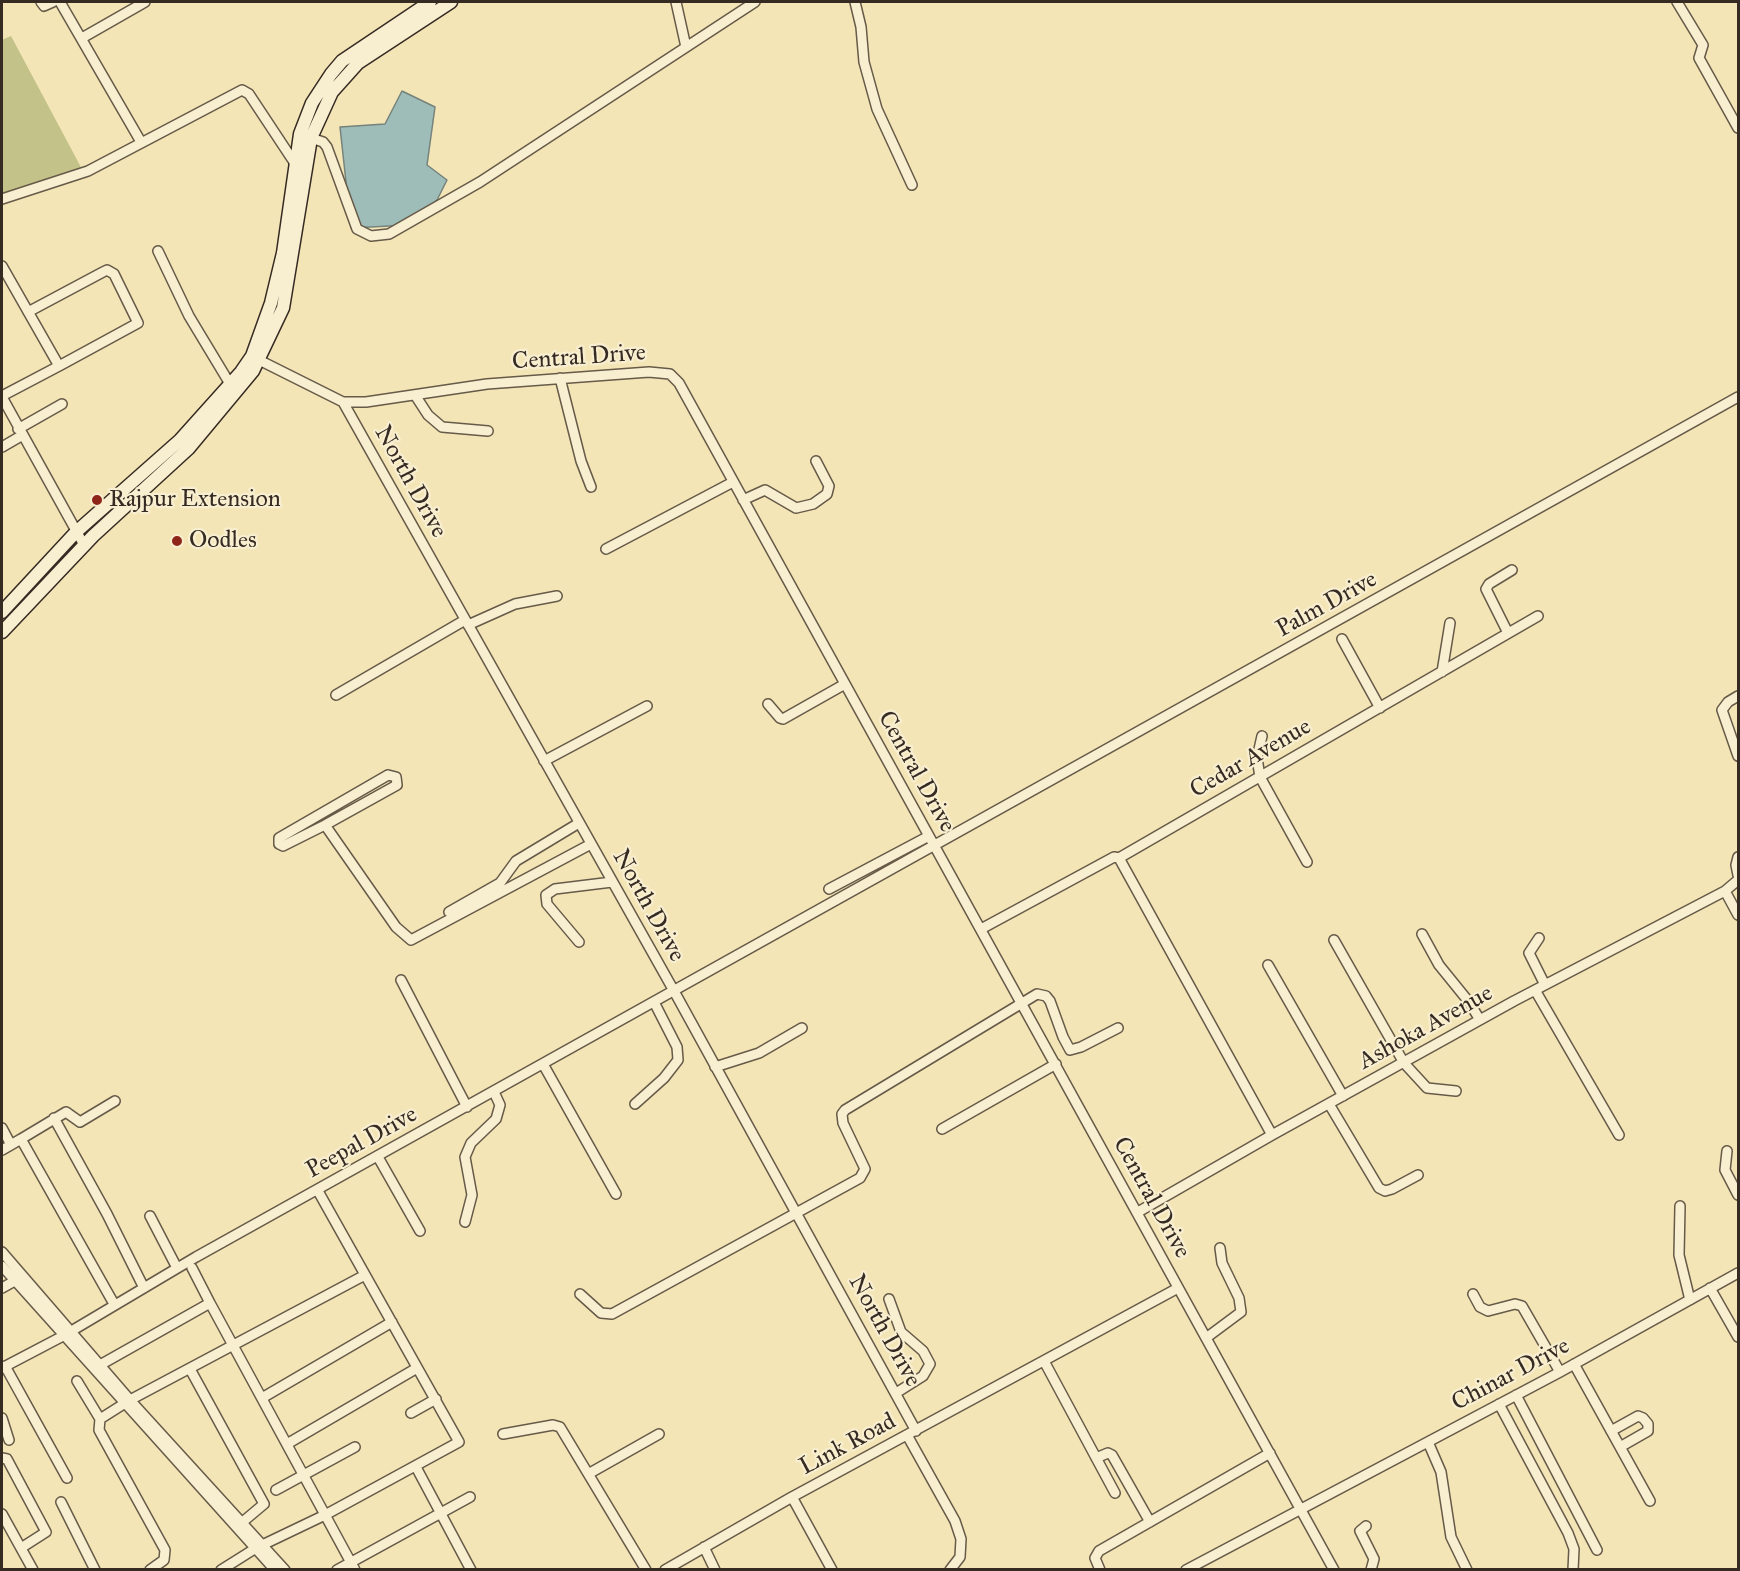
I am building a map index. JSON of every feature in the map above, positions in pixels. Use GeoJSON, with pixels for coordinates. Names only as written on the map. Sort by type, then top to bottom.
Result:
{"type":"FeatureCollection","features":[{"type":"Feature","properties":{"kind":"main road"},"geometry":{"type":"LineString","coordinates":[[2,632],[84,545],[189,448],[256,358],[284,308],[306,136],[322,86],[342,61],[430,2]]}},
{"type":"Feature","properties":{"kind":"main road"},"geometry":{"type":"LineString","coordinates":[[2,612],[76,532],[180,440],[256,358],[283,254],[294,162],[306,136],[332,92],[358,63],[451,2]]}},
{"type":"Feature","properties":{"kind":"street"},"geometry":{"type":"LineString","coordinates":[[41,2],[44,6],[53,2]]}},
{"type":"Feature","properties":{"kind":"street"},"geometry":{"type":"LineString","coordinates":[[60,2],[141,141]]}},
{"type":"Feature","properties":{"kind":"street"},"geometry":{"type":"LineString","coordinates":[[82,38],[145,2]]}},
{"type":"Feature","properties":{"kind":"street"},"geometry":{"type":"LineString","coordinates":[[676,2],[686,47]]}},
{"type":"Feature","properties":{"kind":"street"},"geometry":{"type":"LineString","coordinates":[[306,136],[327,147],[357,229],[371,236],[389,234],[480,182],[755,2]]}},
{"type":"Feature","properties":{"kind":"street"},"geometry":{"type":"LineString","coordinates":[[855,2],[861,27],[864,62],[875,100],[912,185]]}},
{"type":"Feature","properties":{"kind":"street"},"geometry":{"type":"LineString","coordinates":[[1677,2],[1702,45],[1699,58],[1738,128]]}},
{"type":"Feature","properties":{"kind":"street"},"geometry":{"type":"LineString","coordinates":[[2,199],[88,171],[141,141],[242,90],[249,94],[294,162]]}},
{"type":"Feature","properties":{"kind":"street"},"geometry":{"type":"LineString","coordinates":[[158,250],[189,316],[230,384]]}},
{"type":"Feature","properties":{"kind":"street"},"geometry":{"type":"LineString","coordinates":[[2,266],[59,366]]}},
{"type":"Feature","properties":{"kind":"street"},"geometry":{"type":"LineString","coordinates":[[28,312],[107,270],[114,274],[138,323],[2,397],[84,545]]}},
{"type":"Feature","properties":{"kind":"street","name":"Central Drive"},"geometry":{"type":"LineString","coordinates":[[256,358],[343,402],[366,402],[487,384],[649,372],[670,374],[679,383],[1334,1569]]}},
{"type":"Feature","properties":{"kind":"street"},"geometry":{"type":"LineString","coordinates":[[560,378],[581,461],[591,487]]}},
{"type":"Feature","properties":{"kind":"street"},"geometry":{"type":"LineString","coordinates":[[415,395],[428,415],[442,427],[488,431]]}},
{"type":"Feature","properties":{"kind":"street","name":"Palm Drive"},"geometry":{"type":"LineString","coordinates":[[674,991],[1738,397]]}},
{"type":"Feature","properties":{"kind":"street","name":"North Drive"},"geometry":{"type":"LineString","coordinates":[[343,402],[674,991],[896,1393],[961,1539],[960,1557],[950,1569]]}},
{"type":"Feature","properties":{"kind":"street"},"geometry":{"type":"LineString","coordinates":[[2,447],[62,404]]}},
{"type":"Feature","properties":{"kind":"street"},"geometry":{"type":"LineString","coordinates":[[743,500],[765,490],[796,508],[813,504],[826,494],[829,486],[816,461]]}},
{"type":"Feature","properties":{"kind":"street"},"geometry":{"type":"LineString","coordinates":[[606,549],[734,482]]}},
{"type":"Feature","properties":{"kind":"street"},"geometry":{"type":"LineString","coordinates":[[1508,633],[1486,589],[1489,584],[1512,570]]}},
{"type":"Feature","properties":{"kind":"street"},"geometry":{"type":"LineString","coordinates":[[336,695],[466,622],[516,604],[557,596]]}},
{"type":"Feature","properties":{"kind":"street","name":"Cedar Avenue"},"geometry":{"type":"LineString","coordinates":[[981,929],[1114,857],[1119,858],[1538,616]]}},
{"type":"Feature","properties":{"kind":"street"},"geometry":{"type":"LineString","coordinates":[[1442,672],[1450,623]]}},
{"type":"Feature","properties":{"kind":"street"},"geometry":{"type":"LineString","coordinates":[[1342,639],[1380,708]]}},
{"type":"Feature","properties":{"kind":"street"},"geometry":{"type":"LineString","coordinates":[[768,704],[783,719],[845,684]]}},
{"type":"Feature","properties":{"kind":"street"},"geometry":{"type":"LineString","coordinates":[[1738,696],[1728,702],[1722,710],[1738,756]]}},
{"type":"Feature","properties":{"kind":"street"},"geometry":{"type":"LineString","coordinates":[[544,761],[647,706]]}},
{"type":"Feature","properties":{"kind":"street"},"geometry":{"type":"LineString","coordinates":[[1262,736],[1257,758],[1260,777],[1307,862]]}},
{"type":"Feature","properties":{"kind":"street"},"geometry":{"type":"LineString","coordinates":[[388,775],[396,777],[397,785],[325,825],[283,846],[278,843],[279,838],[388,775]]}},
{"type":"Feature","properties":{"kind":"street"},"geometry":{"type":"LineString","coordinates":[[449,912],[500,883],[516,861],[579,823]]}},
{"type":"Feature","properties":{"kind":"street"},"geometry":{"type":"LineString","coordinates":[[325,825],[396,927],[411,940],[591,844]]}},
{"type":"Feature","properties":{"kind":"street"},"geometry":{"type":"LineString","coordinates":[[830,889],[929,836]]}},
{"type":"Feature","properties":{"kind":"street"},"geometry":{"type":"LineString","coordinates":[[1738,856],[1736,865],[1738,880]]}},
{"type":"Feature","properties":{"kind":"street"},"geometry":{"type":"LineString","coordinates":[[1119,858],[1272,1135]]}},
{"type":"Feature","properties":{"kind":"street","name":"Ashoka Avenue"},"geometry":{"type":"LineString","coordinates":[[1138,1212],[1480,1020],[1725,891],[1738,880]]}},
{"type":"Feature","properties":{"kind":"street"},"geometry":{"type":"LineString","coordinates":[[579,942],[547,904],[546,895],[555,889],[612,882]]}},
{"type":"Feature","properties":{"kind":"street"},"geometry":{"type":"LineString","coordinates":[[1725,891],[1738,915]]}},
{"type":"Feature","properties":{"kind":"street"},"geometry":{"type":"LineString","coordinates":[[1422,934],[1439,965],[1469,1002],[1480,1020]]}},
{"type":"Feature","properties":{"kind":"street"},"geometry":{"type":"LineString","coordinates":[[1539,938],[1529,953],[1545,986]]}},
{"type":"Feature","properties":{"kind":"street"},"geometry":{"type":"LineString","coordinates":[[1334,940],[1404,1063],[1427,1088],[1456,1091]]}},
{"type":"Feature","properties":{"kind":"street"},"geometry":{"type":"LineString","coordinates":[[1268,965],[1343,1096]]}},
{"type":"Feature","properties":{"kind":"street"},"geometry":{"type":"LineString","coordinates":[[401,980],[467,1107]]}},
{"type":"Feature","properties":{"kind":"street"},"geometry":{"type":"LineString","coordinates":[[1535,990],[1619,1135]]}},
{"type":"Feature","properties":{"kind":"street","name":"Peepal Drive"},"geometry":{"type":"LineString","coordinates":[[3,1367],[67,1334],[177,1268],[674,991]]}},
{"type":"Feature","properties":{"kind":"street"},"geometry":{"type":"LineString","coordinates":[[580,1294],[601,1313],[612,1314],[860,1179],[865,1173],[843,1123],[842,1114],[845,1110],[1037,994],[1046,996],[1070,1050],[1119,1028]]}},
{"type":"Feature","properties":{"kind":"street"},"geometry":{"type":"LineString","coordinates":[[635,1104],[664,1078],[678,1060],[677,1047],[654,1002]]}},
{"type":"Feature","properties":{"kind":"street"},"geometry":{"type":"LineString","coordinates":[[716,1067],[759,1053],[802,1028]]}},
{"type":"Feature","properties":{"kind":"street"},"geometry":{"type":"LineString","coordinates":[[543,1064],[616,1194]]}},
{"type":"Feature","properties":{"kind":"street"},"geometry":{"type":"LineString","coordinates":[[942,1129],[1056,1064]]}},
{"type":"Feature","properties":{"kind":"street"},"geometry":{"type":"LineString","coordinates":[[465,1222],[472,1195],[465,1157],[471,1143],[490,1126],[499,1111],[494,1092]]}},
{"type":"Feature","properties":{"kind":"street"},"geometry":{"type":"LineString","coordinates":[[2,1150],[67,1112],[80,1122],[115,1101]]}},
{"type":"Feature","properties":{"kind":"street"},"geometry":{"type":"LineString","coordinates":[[1329,1104],[1379,1188],[1385,1191],[1392,1189],[1418,1175]]}},
{"type":"Feature","properties":{"kind":"street"},"geometry":{"type":"LineString","coordinates":[[54,1118],[108,1214],[144,1288]]}},
{"type":"Feature","properties":{"kind":"street"},"geometry":{"type":"LineString","coordinates":[[2,1128],[11,1145]]}},
{"type":"Feature","properties":{"kind":"street"},"geometry":{"type":"LineString","coordinates":[[21,1139],[114,1304]]}},
{"type":"Feature","properties":{"kind":"street"},"geometry":{"type":"LineString","coordinates":[[1727,1151],[1725,1170],[1738,1195]]}},
{"type":"Feature","properties":{"kind":"street"},"geometry":{"type":"LineString","coordinates":[[378,1157],[420,1231]]}},
{"type":"Feature","properties":{"kind":"street"},"geometry":{"type":"LineString","coordinates":[[221,1569],[260,1546],[325,1515],[459,1442],[318,1191]]}},
{"type":"Feature","properties":{"kind":"street"},"geometry":{"type":"LineString","coordinates":[[1680,1206],[1679,1256],[1690,1300]]}},
{"type":"Feature","properties":{"kind":"street"},"geometry":{"type":"LineString","coordinates":[[150,1216],[177,1268]]}},
{"type":"Feature","properties":{"kind":"street"},"geometry":{"type":"LineString","coordinates":[[1206,1338],[1241,1312],[1239,1298],[1222,1263],[1220,1248]]}},
{"type":"Feature","properties":{"kind":"street"},"geometry":{"type":"LineString","coordinates":[[2,1252],[25,1276],[67,1334],[127,1402],[239,1524],[285,1569]]}},
{"type":"Feature","properties":{"kind":"street"},"geometry":{"type":"LineString","coordinates":[[2,1266],[14,1281],[100,1365],[127,1402]]}},
{"type":"Feature","properties":{"kind":"street"},"geometry":{"type":"LineString","coordinates":[[192,1268],[353,1566]]}},
{"type":"Feature","properties":{"kind":"street","name":"Chinar Drive"},"geometry":{"type":"LineString","coordinates":[[1186,1569],[1560,1372],[1738,1273]]}},
{"type":"Feature","properties":{"kind":"street"},"geometry":{"type":"LineString","coordinates":[[100,1419],[127,1402],[365,1275]]}},
{"type":"Feature","properties":{"kind":"street"},"geometry":{"type":"LineString","coordinates":[[2,1288],[25,1276]]}},
{"type":"Feature","properties":{"kind":"street","name":"Link Road"},"geometry":{"type":"LineString","coordinates":[[665,1569],[792,1497],[1178,1288]]}},
{"type":"Feature","properties":{"kind":"street"},"geometry":{"type":"LineString","coordinates":[[1710,1288],[1738,1337]]}},
{"type":"Feature","properties":{"kind":"street"},"geometry":{"type":"LineString","coordinates":[[1473,1294],[1480,1307],[1488,1311],[1515,1304],[1522,1306],[1560,1372]]}},
{"type":"Feature","properties":{"kind":"street"},"geometry":{"type":"LineString","coordinates":[[889,1299],[901,1332],[923,1351],[930,1364],[922,1376],[896,1393]]}},
{"type":"Feature","properties":{"kind":"street"},"geometry":{"type":"LineString","coordinates":[[100,1365],[210,1303]]}},
{"type":"Feature","properties":{"kind":"street"},"geometry":{"type":"LineString","coordinates":[[262,1398],[392,1322]]}},
{"type":"Feature","properties":{"kind":"street"},"geometry":{"type":"LineString","coordinates":[[1044,1361],[1115,1493]]}},
{"type":"Feature","properties":{"kind":"street"},"geometry":{"type":"LineString","coordinates":[[1574,1364],[1650,1501]]}},
{"type":"Feature","properties":{"kind":"street"},"geometry":{"type":"LineString","coordinates":[[3,1367],[67,1478]]}},
{"type":"Feature","properties":{"kind":"street"},"geometry":{"type":"LineString","coordinates":[[287,1444],[417,1368]]}},
{"type":"Feature","properties":{"kind":"street"},"geometry":{"type":"LineString","coordinates":[[190,1369],[264,1503],[239,1524]]}},
{"type":"Feature","properties":{"kind":"street"},"geometry":{"type":"LineString","coordinates":[[77,1381],[100,1419],[99,1430],[165,1550],[164,1560],[150,1569]]}},
{"type":"Feature","properties":{"kind":"street"},"geometry":{"type":"LineString","coordinates":[[1516,1395],[1597,1550]]}},
{"type":"Feature","properties":{"kind":"street"},"geometry":{"type":"LineString","coordinates":[[411,1413],[436,1399]]}},
{"type":"Feature","properties":{"kind":"street"},"geometry":{"type":"LineString","coordinates":[[1499,1404],[1568,1533],[1574,1549],[1573,1569]]}},
{"type":"Feature","properties":{"kind":"street"},"geometry":{"type":"LineString","coordinates":[[1611,1431],[1638,1416],[1643,1418],[1647,1424],[1648,1431],[1620,1447]]}},
{"type":"Feature","properties":{"kind":"street"},"geometry":{"type":"LineString","coordinates":[[2,1418],[9,1440]]}},
{"type":"Feature","properties":{"kind":"street"},"geometry":{"type":"LineString","coordinates":[[503,1434],[553,1425],[560,1427],[590,1473],[646,1569]]}},
{"type":"Feature","properties":{"kind":"street"},"geometry":{"type":"LineString","coordinates":[[590,1473],[659,1434]]}},
{"type":"Feature","properties":{"kind":"street"},"geometry":{"type":"LineString","coordinates":[[1428,1442],[1441,1472],[1451,1537],[1467,1569]]}},
{"type":"Feature","properties":{"kind":"street"},"geometry":{"type":"LineString","coordinates":[[276,1490],[355,1447]]}},
{"type":"Feature","properties":{"kind":"street"},"geometry":{"type":"LineString","coordinates":[[1096,1458],[1108,1453],[1112,1455],[1150,1521]]}},
{"type":"Feature","properties":{"kind":"street"},"geometry":{"type":"LineString","coordinates":[[1100,1569],[1096,1562],[1096,1554],[1270,1453]]}},
{"type":"Feature","properties":{"kind":"street"},"geometry":{"type":"LineString","coordinates":[[2,1458],[7,1459],[46,1532],[21,1548]]}},
{"type":"Feature","properties":{"kind":"street"},"geometry":{"type":"LineString","coordinates":[[416,1467],[471,1569]]}},
{"type":"Feature","properties":{"kind":"street"},"geometry":{"type":"LineString","coordinates":[[337,1569],[353,1566],[441,1512],[470,1497]]}},
{"type":"Feature","properties":{"kind":"street"},"geometry":{"type":"LineString","coordinates":[[792,1497],[832,1569]]}},
{"type":"Feature","properties":{"kind":"street"},"geometry":{"type":"LineString","coordinates":[[61,1502],[94,1569]]}},
{"type":"Feature","properties":{"kind":"street"},"geometry":{"type":"LineString","coordinates":[[2,1514],[33,1569]]}},
{"type":"Feature","properties":{"kind":"street"},"geometry":{"type":"LineString","coordinates":[[1366,1526],[1360,1531],[1374,1559],[1371,1569]]}},
{"type":"Feature","properties":{"kind":"street"},"geometry":{"type":"LineString","coordinates":[[260,1546],[274,1569]]}},
{"type":"Feature","properties":{"kind":"street"},"geometry":{"type":"LineString","coordinates":[[704,1547],[715,1569]]}},
{"type":"Feature","properties":{"kind":"shaded area"},"geometry":{"type":"Polygon","coordinates":[[[11,36],[83,171],[2,196],[2,40],[11,36]]]}},
{"type":"Feature","properties":{"kind":"water"},"geometry":{"type":"Polygon","coordinates":[[[402,91],[435,107],[427,165],[447,180],[437,200],[409,225],[351,228],[340,127],[385,124],[402,91]]]}},
{"type":"Feature","properties":{"kind":"place","name":"Rajpur Extension"},"geometry":{"type":"Point","coordinates":[97,500]}},
{"type":"Feature","properties":{"kind":"place","name":"Oodles"},"geometry":{"type":"Point","coordinates":[177,541]}}]}
